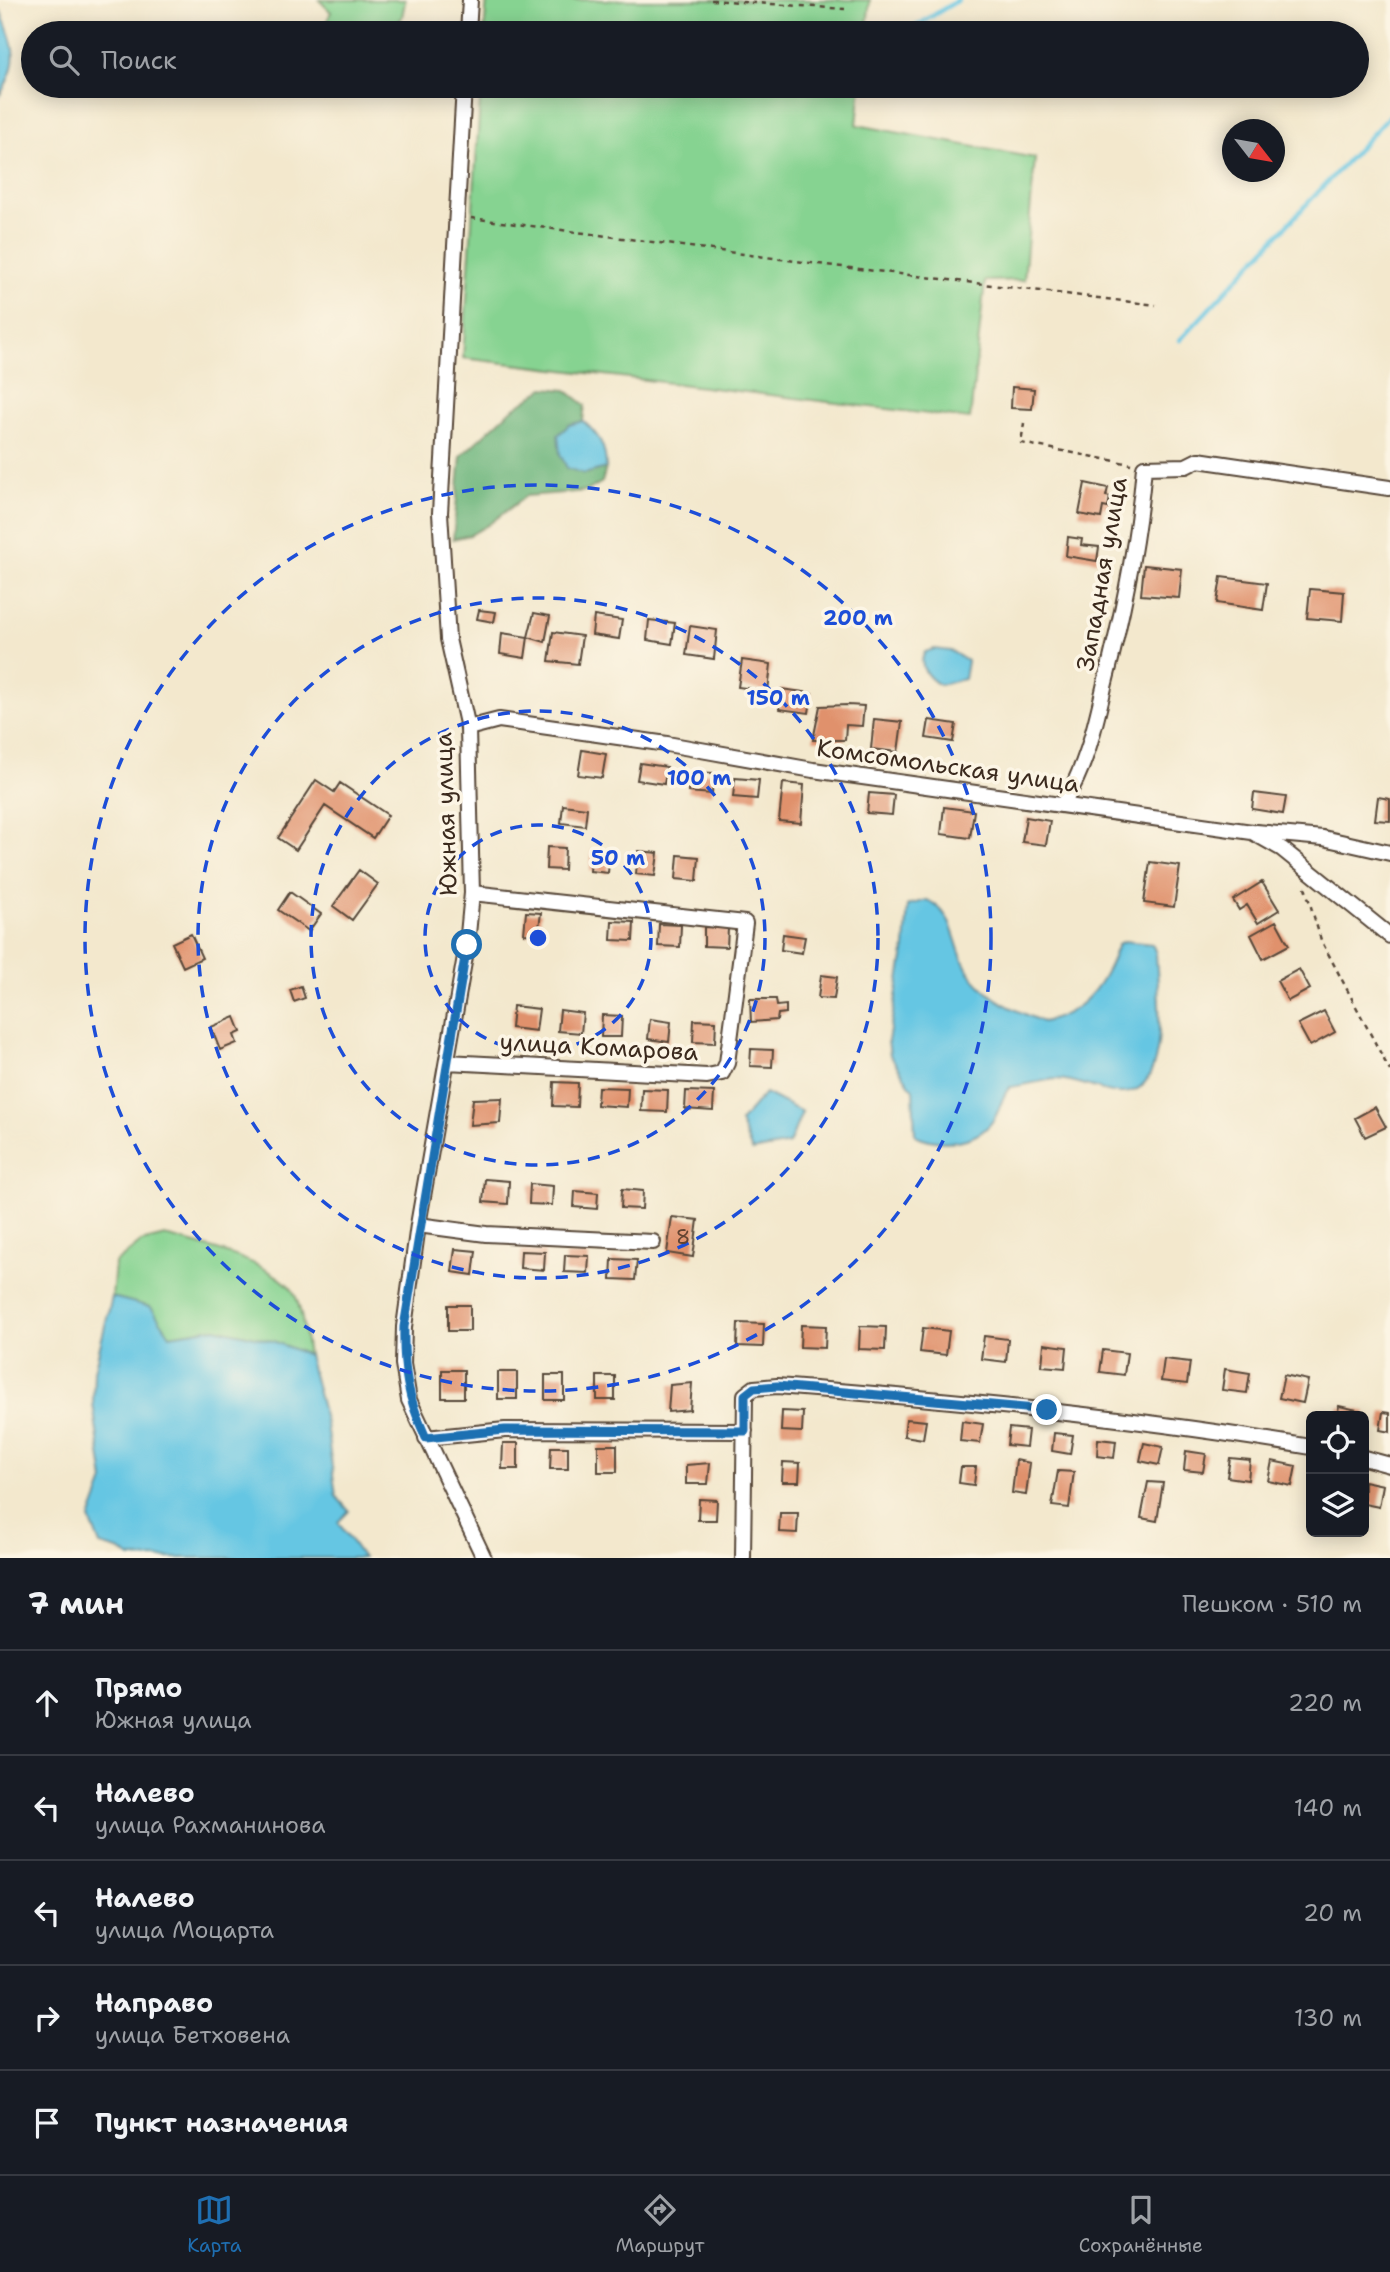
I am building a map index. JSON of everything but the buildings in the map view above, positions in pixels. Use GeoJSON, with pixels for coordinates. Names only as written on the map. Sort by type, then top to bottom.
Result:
{"type":"FeatureCollection","features":[{"type":"Feature","properties":{"kind":"street"},"geometry":{"type":"LineString","coordinates":[[469,21],[470,0]]}},
{"type":"Feature","properties":{"kind":"street","name":"Южная улица"},"geometry":{"type":"LineString","coordinates":[[463,98],[440,513],[448,639],[468,728],[472,894],[447,1062],[418,1226],[404,1327],[403,1364],[409,1400],[484,1558]]}},
{"type":"Feature","properties":{"kind":"street","name":"Западная улица"},"geometry":{"type":"LineString","coordinates":[[1063,804],[1085,764],[1094,733],[1120,619],[1144,467],[1186,466],[1198,460],[1389,488]]}},
{"type":"Feature","properties":{"kind":"street","name":"Комсомольская улица"},"geometry":{"type":"LineString","coordinates":[[468,728],[499,720],[667,744],[813,771],[1252,832],[1282,849],[1390,936]]}},
{"type":"Feature","properties":{"kind":"street"},"geometry":{"type":"LineString","coordinates":[[1252,832],[1323,838],[1390,853]]}},
{"type":"Feature","properties":{"kind":"street","name":"улица Комарова"},"geometry":{"type":"LineString","coordinates":[[447,1062],[708,1076],[722,1073],[727,1063],[745,923],[472,894]]}},
{"type":"Feature","properties":{"kind":"street"},"geometry":{"type":"LineString","coordinates":[[418,1226],[486,1234],[653,1242]]}},
{"type":"Feature","properties":{"kind":"street"},"geometry":{"type":"LineString","coordinates":[[743,1558],[745,1395],[754,1388],[777,1386],[896,1396],[1216,1431],[1306,1446]]}},
{"type":"Feature","properties":{"kind":"street"},"geometry":{"type":"LineString","coordinates":[[426,1438],[505,1430],[745,1431]]}},
{"type":"Feature","properties":{"kind":"street"},"geometry":{"type":"LineString","coordinates":[[1369,1459],[1390,1465]]}},
{"type":"Feature","properties":{"kind":"path"},"geometry":{"type":"LineString","coordinates":[[711,0],[845,9]]}},
{"type":"Feature","properties":{"kind":"path"},"geometry":{"type":"LineString","coordinates":[[457,216],[1156,305]]}},
{"type":"Feature","properties":{"kind":"path"},"geometry":{"type":"LineString","coordinates":[[1024,423],[1021,443],[1144,467]]}},
{"type":"Feature","properties":{"kind":"path"},"geometry":{"type":"LineString","coordinates":[[1305,868],[1306,899],[1321,940],[1390,1071]]}},
{"type":"Feature","properties":{"kind":"green space"},"geometry":{"type":"Polygon","coordinates":[[[319,0],[405,0],[399,21],[327,21],[331,12],[319,0]]]}},
{"type":"Feature","properties":{"kind":"green space"},"geometry":{"type":"Polygon","coordinates":[[[487,0],[870,0],[867,21],[485,21],[487,0]]]}},
{"type":"Feature","properties":{"kind":"green space"},"geometry":{"type":"Polygon","coordinates":[[[480,98],[860,98],[857,125],[1035,158],[1024,280],[985,281],[970,419],[463,358],[480,98]]]}},
{"type":"Feature","properties":{"kind":"green space"},"geometry":{"type":"Polygon","coordinates":[[[544,388],[566,390],[585,405],[583,421],[569,425],[584,474],[606,468],[602,482],[587,491],[526,496],[488,525],[470,535],[453,539],[461,456],[510,411],[544,388]]]}},
{"type":"Feature","properties":{"kind":"green space"},"geometry":{"type":"Polygon","coordinates":[[[165,1236],[231,1254],[278,1277],[290,1287],[297,1300],[308,1355],[273,1341],[215,1328],[169,1335],[151,1307],[112,1297],[115,1263],[141,1242],[165,1236]]]}},
{"type":"Feature","properties":{"kind":"water"},"geometry":{"type":"Polygon","coordinates":[[[0,9],[14,52],[11,71],[0,95],[0,9]]]}},
{"type":"Feature","properties":{"kind":"water"},"geometry":{"type":"Polygon","coordinates":[[[583,421],[600,442],[605,453],[606,468],[584,474],[567,468],[560,454],[558,435],[569,425],[583,421]]]}},
{"type":"Feature","properties":{"kind":"water"},"geometry":{"type":"Polygon","coordinates":[[[934,649],[951,651],[967,661],[964,679],[940,685],[931,679],[922,662],[925,652],[934,649]]]}},
{"type":"Feature","properties":{"kind":"water"},"geometry":{"type":"Polygon","coordinates":[[[927,900],[945,914],[965,966],[979,984],[1004,1004],[1043,1022],[1071,1011],[1091,994],[1107,971],[1118,944],[1124,941],[1152,944],[1156,953],[1159,1037],[1149,1077],[1137,1089],[1120,1093],[1057,1079],[1010,1087],[995,1117],[980,1133],[970,1138],[948,1142],[915,1135],[913,1090],[890,1055],[888,1041],[905,947],[908,905],[927,900]]]}},
{"type":"Feature","properties":{"kind":"water"},"geometry":{"type":"Polygon","coordinates":[[[765,1093],[802,1112],[789,1144],[752,1151],[740,1122],[765,1093]]]}},
{"type":"Feature","properties":{"kind":"water"},"geometry":{"type":"Polygon","coordinates":[[[112,1297],[151,1307],[170,1335],[215,1328],[273,1341],[308,1355],[326,1424],[336,1496],[349,1511],[338,1522],[363,1558],[131,1558],[121,1551],[100,1545],[90,1519],[104,1481],[93,1404],[94,1371],[112,1297]]]}},
{"type":"Feature","properties":{"kind":"waterway"},"geometry":{"type":"LineString","coordinates":[[924,21],[958,0]]}},
{"type":"Feature","properties":{"kind":"waterway"},"geometry":{"type":"LineString","coordinates":[[1180,340],[1390,115]]}},
{"type":"Feature","properties":{"kind":"route"},"geometry":{"type":"LineString","coordinates":[[467,945],[425,1184],[404,1327],[403,1364],[409,1400],[426,1438],[505,1430],[745,1431],[745,1395],[754,1388],[777,1386],[1047,1410]]}}]}
